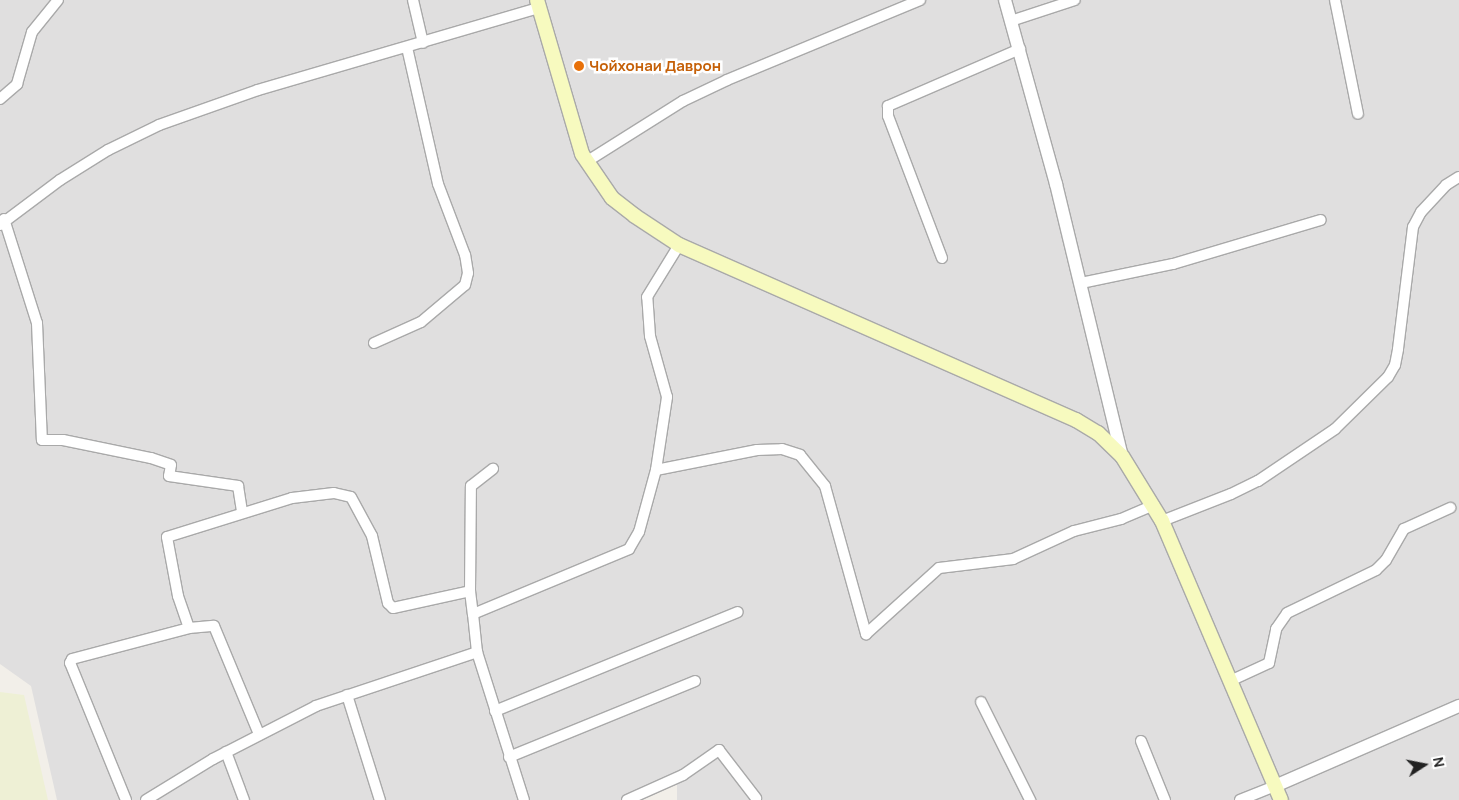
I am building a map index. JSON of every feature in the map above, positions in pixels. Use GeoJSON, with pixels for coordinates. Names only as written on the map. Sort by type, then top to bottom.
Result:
{"type":"FeatureCollection","features":[{"type":"Feature","properties":{"kind":"main road"},"geometry":{"type":"LineString","coordinates":[[537,4],[559,71],[571,122],[586,162],[612,198],[679,245],[1067,416],[1098,434],[1122,456],[1154,505],[1162,521],[1281,800]]}},
{"type":"Feature","properties":{"kind":"street"},"geometry":{"type":"LineString","coordinates":[[0,99],[17,84],[32,32],[58,0]]}},
{"type":"Feature","properties":{"kind":"street"},"geometry":{"type":"LineString","coordinates":[[413,0],[423,43]]}},
{"type":"Feature","properties":{"kind":"street"},"geometry":{"type":"LineString","coordinates":[[586,162],[684,101],[728,80],[920,0]]}},
{"type":"Feature","properties":{"kind":"street"},"geometry":{"type":"LineString","coordinates":[[1006,0],[1082,284],[1122,456]]}},
{"type":"Feature","properties":{"kind":"street"},"geometry":{"type":"LineString","coordinates":[[1012,21],[1075,0]]}},
{"type":"Feature","properties":{"kind":"street"},"geometry":{"type":"LineString","coordinates":[[1334,0],[1358,114]]}},
{"type":"Feature","properties":{"kind":"street"},"geometry":{"type":"LineString","coordinates":[[242,512],[238,486],[169,476],[171,465],[150,458],[84,447],[62,440],[42,440],[37,322],[2,222],[108,150],[159,125],[258,90],[423,43],[537,4]]}},
{"type":"Feature","properties":{"kind":"street"},"geometry":{"type":"LineString","coordinates":[[374,343],[421,322],[465,285],[468,273],[465,255],[438,184],[407,47]]}},
{"type":"Feature","properties":{"kind":"street"},"geometry":{"type":"LineString","coordinates":[[942,258],[888,116],[888,106],[1020,49]]}},
{"type":"Feature","properties":{"kind":"street"},"geometry":{"type":"LineString","coordinates":[[1162,521],[1231,494],[1258,481],[1335,429],[1388,377],[1395,365],[1398,349],[1413,227],[1421,212],[1446,185],[1459,177]]}},
{"type":"Feature","properties":{"kind":"street"},"geometry":{"type":"LineString","coordinates":[[1082,284],[1173,264],[1321,220]]}},
{"type":"Feature","properties":{"kind":"street"},"geometry":{"type":"LineString","coordinates":[[473,614],[629,549],[638,532],[656,470],[667,397],[650,336],[647,297],[679,245]]}},
{"type":"Feature","properties":{"kind":"street"},"geometry":{"type":"LineString","coordinates":[[656,470],[757,450],[782,449],[800,456],[825,486],[866,634],[939,568],[1013,559],[1074,531],[1121,519],[1154,505]]}},
{"type":"Feature","properties":{"kind":"street"},"geometry":{"type":"LineString","coordinates":[[493,469],[471,486],[470,591],[477,652],[494,711],[524,800]]}},
{"type":"Feature","properties":{"kind":"street"},"geometry":{"type":"LineString","coordinates":[[190,628],[178,596],[167,537],[242,512],[292,498],[342,493],[351,497],[360,510],[372,536],[390,607],[470,591]]}},
{"type":"Feature","properties":{"kind":"street"},"geometry":{"type":"LineString","coordinates":[[1230,681],[1269,662],[1276,629],[1287,613],[1376,570],[1386,560],[1404,529],[1450,508]]}},
{"type":"Feature","properties":{"kind":"street"},"geometry":{"type":"LineString","coordinates":[[494,711],[738,612]]}},
{"type":"Feature","properties":{"kind":"street"},"geometry":{"type":"LineString","coordinates":[[126,800],[70,663],[78,656],[190,628],[214,626],[259,734]]}},
{"type":"Feature","properties":{"kind":"street"},"geometry":{"type":"LineString","coordinates":[[146,800],[259,734],[347,695],[477,652]]}},
{"type":"Feature","properties":{"kind":"street"},"geometry":{"type":"LineString","coordinates":[[509,757],[695,682]]}},
{"type":"Feature","properties":{"kind":"street"},"geometry":{"type":"LineString","coordinates":[[347,695],[380,800]]}},
{"type":"Feature","properties":{"kind":"street"},"geometry":{"type":"LineString","coordinates":[[981,702],[1030,800]]}},
{"type":"Feature","properties":{"kind":"street"},"geometry":{"type":"LineString","coordinates":[[1240,800],[1459,706]]}},
{"type":"Feature","properties":{"kind":"street"},"geometry":{"type":"LineString","coordinates":[[1141,741],[1165,800]]}},
{"type":"Feature","properties":{"kind":"street"},"geometry":{"type":"LineString","coordinates":[[626,800],[683,775],[719,750],[756,798]]}},
{"type":"Feature","properties":{"kind":"street"},"geometry":{"type":"LineString","coordinates":[[226,752],[244,800]]}},
{"type":"Feature","properties":{"kind":"shaded area"},"geometry":{"type":"Polygon","coordinates":[[[0,0],[1459,0],[1459,800],[677,800],[677,784],[638,800],[57,800],[31,686],[0,664],[0,0]]]}},
{"type":"Feature","properties":{"kind":"green space"},"geometry":{"type":"Polygon","coordinates":[[[0,692],[24,695],[48,800],[0,800],[0,692]]]}},
{"type":"Feature","properties":{"kind":"place","name":"Чойхонаи Даврон"},"geometry":{"type":"Point","coordinates":[579,66]}}]}
